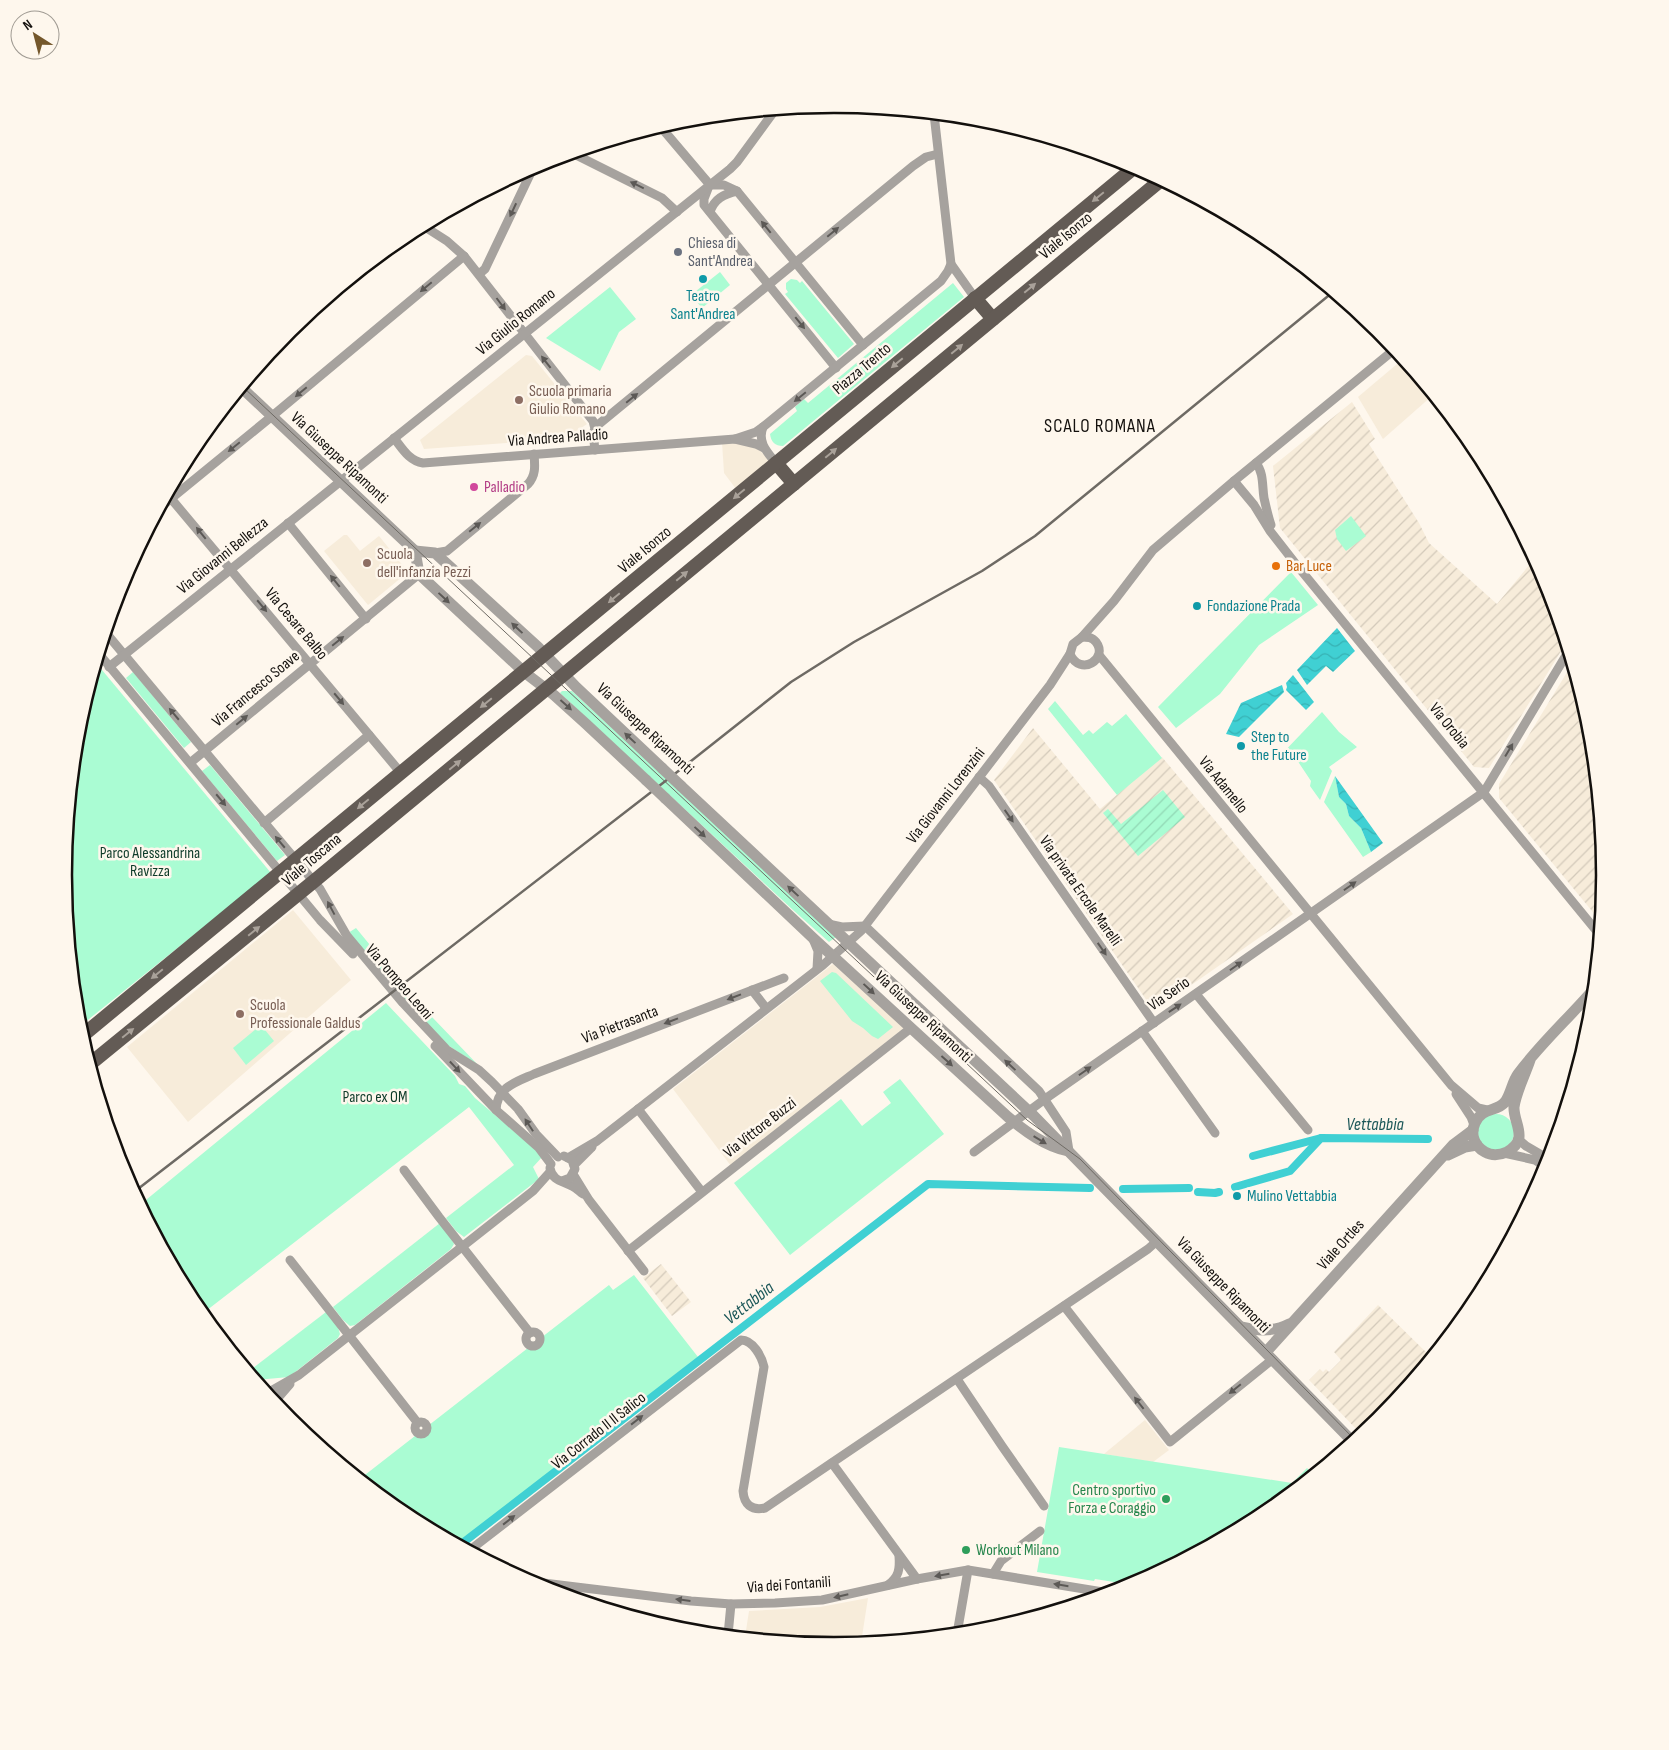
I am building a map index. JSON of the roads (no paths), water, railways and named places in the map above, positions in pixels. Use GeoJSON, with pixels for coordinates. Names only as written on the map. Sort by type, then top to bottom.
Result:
{"type":"FeatureCollection","features":[{"type":"Feature","properties":{"kind":"main road","name":"Viale Isonzo"},"geometry":{"type":"LineString","coordinates":[[971,293],[1128,172]]}},
{"type":"Feature","properties":{"kind":"main road","name":"Viale Isonzo"},"geometry":{"type":"LineString","coordinates":[[993,319],[1156,184]]}},
{"type":"Feature","properties":{"kind":"main road"},"geometry":{"type":"LineString","coordinates":[[555,682],[993,319],[971,293]]}},
{"type":"Feature","properties":{"kind":"main road","name":"Piazza Trento"},"geometry":{"type":"LineString","coordinates":[[776,463],[971,293]]}},
{"type":"Feature","properties":{"kind":"main road","name":"Viale Isonzo"},"geometry":{"type":"LineString","coordinates":[[535,664],[776,463]]}},
{"type":"Feature","properties":{"kind":"main road"},"geometry":{"type":"LineString","coordinates":[[776,463],[794,484]]}},
{"type":"Feature","properties":{"kind":"main road","name":"Viale Toscana"},"geometry":{"type":"LineString","coordinates":[[89,1031],[535,664]]}},
{"type":"Feature","properties":{"kind":"main road","name":"Viale Toscana"},"geometry":{"type":"LineString","coordinates":[[95,1060],[314,882],[555,682]]}},
{"type":"Feature","properties":{"kind":"street","name":"Via Giulio Romano"},"geometry":{"type":"LineString","coordinates":[[340,481],[710,186],[737,162],[771,116]]}},
{"type":"Feature","properties":{"kind":"street"},"geometry":{"type":"LineString","coordinates":[[935,120],[951,264],[971,293]]}},
{"type":"Feature","properties":{"kind":"street"},"geometry":{"type":"LineString","coordinates":[[666,133],[710,186]]}},
{"type":"Feature","properties":{"kind":"street"},"geometry":{"type":"LineString","coordinates":[[595,429],[913,166],[926,157],[938,154]]}},
{"type":"Feature","properties":{"kind":"street"},"geometry":{"type":"LineString","coordinates":[[580,157],[662,198],[677,212]]}},
{"type":"Feature","properties":{"kind":"street"},"geometry":{"type":"LineString","coordinates":[[478,274],[485,269],[528,178]]}},
{"type":"Feature","properties":{"kind":"street"},"geometry":{"type":"LineString","coordinates":[[710,186],[724,185],[736,191],[863,345]]}},
{"type":"Feature","properties":{"kind":"street"},"geometry":{"type":"LineString","coordinates":[[710,186],[704,199],[704,205],[836,368]]}},
{"type":"Feature","properties":{"kind":"street"},"geometry":{"type":"LineString","coordinates":[[710,212],[714,203],[719,198],[736,191]]}},
{"type":"Feature","properties":{"kind":"street"},"geometry":{"type":"LineString","coordinates":[[429,230],[447,240],[464,256],[592,421],[595,429],[593,437],[595,450]]}},
{"type":"Feature","properties":{"kind":"street"},"geometry":{"type":"LineString","coordinates":[[177,490],[272,417],[464,256]]}},
{"type":"Feature","properties":{"kind":"street","name":"Piazza Trento"},"geometry":{"type":"LineString","coordinates":[[735,440],[756,432],[836,368],[940,281],[948,272],[951,264]]}},
{"type":"Feature","properties":{"kind":"street"},"geometry":{"type":"LineString","coordinates":[[940,281],[953,280],[971,293]]}},
{"type":"Feature","properties":{"kind":"street","name":"Via Giovanni Lorenzini"},"geometry":{"type":"LineString","coordinates":[[1094,640],[1098,625],[1153,550],[1389,354]]}},
{"type":"Feature","properties":{"kind":"street","name":"Via Giuseppe Ripamonti"},"geometry":{"type":"LineString","coordinates":[[246,392],[414,551]]}},
{"type":"Feature","properties":{"kind":"street"},"geometry":{"type":"LineString","coordinates":[[763,427],[761,437],[764,448],[776,463]]}},
{"type":"Feature","properties":{"kind":"street","name":"Via Andrea Palladio"},"geometry":{"type":"LineString","coordinates":[[394,438],[410,458],[421,463],[735,440]]}},
{"type":"Feature","properties":{"kind":"street"},"geometry":{"type":"LineString","coordinates":[[735,440],[756,444],[764,448]]}},
{"type":"Feature","properties":{"kind":"street"},"geometry":{"type":"LineString","coordinates":[[418,574],[414,551],[435,553],[447,551],[528,484],[535,470],[534,454]]}},
{"type":"Feature","properties":{"kind":"street"},"geometry":{"type":"LineString","coordinates":[[1256,463],[1262,475],[1264,496],[1275,538]]}},
{"type":"Feature","properties":{"kind":"street","name":"Via Giovanni Bellezza"},"geometry":{"type":"LineString","coordinates":[[109,666],[340,481]]}},
{"type":"Feature","properties":{"kind":"street","name":"Via Orobia"},"geometry":{"type":"LineString","coordinates":[[1234,481],[1275,538],[1595,928]]}},
{"type":"Feature","properties":{"kind":"street"},"geometry":{"type":"LineString","coordinates":[[1248,498],[1258,500],[1264,496]]}},
{"type":"Feature","properties":{"kind":"street","name":"Via Cesare Balbo"},"geometry":{"type":"LineString","coordinates":[[172,499],[400,773]]}},
{"type":"Feature","properties":{"kind":"street"},"geometry":{"type":"LineString","coordinates":[[288,523],[366,619]]}},
{"type":"Feature","properties":{"kind":"street","name":"Via Giuseppe Ripamonti"},"geometry":{"type":"LineString","coordinates":[[435,553],[535,664],[555,682],[579,717],[813,938],[1014,1122],[1041,1141],[1057,1149],[1068,1151]]}},
{"type":"Feature","properties":{"kind":"street","name":"Via Giuseppe Ripamonti"},"geometry":{"type":"LineString","coordinates":[[418,574],[535,664],[662,768],[1029,1111],[1348,1437]]}},
{"type":"Feature","properties":{"kind":"street","name":"Via Francesco Soave"},"geometry":{"type":"LineString","coordinates":[[190,763],[418,574]]}},
{"type":"Feature","properties":{"kind":"street","name":"Via Giovanni Lorenzini"},"geometry":{"type":"LineString","coordinates":[[848,943],[865,926],[1050,685],[1070,654],[1072,644],[1082,637],[1114,601]]}},
{"type":"Feature","properties":{"kind":"street"},"geometry":{"type":"LineString","coordinates":[[1070,654],[1076,663],[1084,665],[1096,659],[1099,647],[1089,637],[1082,637]]}},
{"type":"Feature","properties":{"kind":"street","name":"Via Pompeo Leoni"},"geometry":{"type":"LineString","coordinates":[[110,638],[314,882],[327,899],[347,936],[403,1003],[447,1050],[479,1070],[518,1108],[536,1134],[555,1171]]}},
{"type":"Feature","properties":{"kind":"street"},"geometry":{"type":"LineString","coordinates":[[1484,792],[1565,658]]}},
{"type":"Feature","properties":{"kind":"street","name":"Via Adamello"},"geometry":{"type":"LineString","coordinates":[[1096,659],[1113,674],[1451,1085]]}},
{"type":"Feature","properties":{"kind":"street","name":"Via Pompeo Leoni"},"geometry":{"type":"LineString","coordinates":[[104,660],[320,920],[346,945],[398,1006],[496,1110],[539,1148],[555,1171]]}},
{"type":"Feature","properties":{"kind":"street","name":"Via Giovanni Lorenzini"},"geometry":{"type":"LineString","coordinates":[[1050,685],[1068,667],[1076,663]]}},
{"type":"Feature","properties":{"kind":"street"},"geometry":{"type":"LineString","coordinates":[[264,823],[369,735]]}},
{"type":"Feature","properties":{"kind":"street","name":"Via privata Ercole Marelli"},"geometry":{"type":"LineString","coordinates":[[979,777],[989,786],[1154,1023]]}},
{"type":"Feature","properties":{"kind":"street","name":"Via Serio"},"geometry":{"type":"LineString","coordinates":[[1045,1099],[1484,792]]}},
{"type":"Feature","properties":{"kind":"street"},"geometry":{"type":"LineString","coordinates":[[828,924],[842,927],[865,926]]}},
{"type":"Feature","properties":{"kind":"street","name":"Via Giuseppe Ripamonti"},"geometry":{"type":"LineString","coordinates":[[865,926],[1039,1091],[1066,1132],[1068,1151]]}},
{"type":"Feature","properties":{"kind":"street"},"geometry":{"type":"LineString","coordinates":[[813,938],[818,952],[817,969]]}},
{"type":"Feature","properties":{"kind":"street"},"geometry":{"type":"LineString","coordinates":[[555,1171],[568,1180],[572,1166],[597,1141],[848,943]]}},
{"type":"Feature","properties":{"kind":"street","name":"Via Pietrasanta"},"geometry":{"type":"LineString","coordinates":[[502,1092],[510,1085],[534,1074],[784,978]]}},
{"type":"Feature","properties":{"kind":"street"},"geometry":{"type":"LineString","coordinates":[[752,990],[766,1008]]}},
{"type":"Feature","properties":{"kind":"street"},"geometry":{"type":"LineString","coordinates":[[1196,994],[1308,1130]]}},
{"type":"Feature","properties":{"kind":"street","name":"Viale Ortles"},"geometry":{"type":"LineString","coordinates":[[1269,1355],[1295,1320],[1440,1159],[1473,1127],[1479,1116],[1504,1103],[1516,1076],[1586,999]]}},
{"type":"Feature","properties":{"kind":"street","name":"Via Vittore Buzzi"},"geometry":{"type":"LineString","coordinates":[[628,1251],[911,1028]]}},
{"type":"Feature","properties":{"kind":"street"},"geometry":{"type":"LineString","coordinates":[[1142,1031],[1215,1133]]}},
{"type":"Feature","properties":{"kind":"street","name":"Viale Ortles"},"geometry":{"type":"LineString","coordinates":[[1518,1139],[1519,1127],[1514,1107],[1530,1060]]}},
{"type":"Feature","properties":{"kind":"street"},"geometry":{"type":"LineString","coordinates":[[1451,1085],[1478,1108],[1505,1110],[1516,1120]]}},
{"type":"Feature","properties":{"kind":"street"},"geometry":{"type":"LineString","coordinates":[[1451,1085],[1471,1116],[1474,1138],[1477,1145],[1488,1154],[1498,1155],[1504,1153],[1518,1139],[1542,1156]]}},
{"type":"Feature","properties":{"kind":"street"},"geometry":{"type":"LineString","coordinates":[[496,1110],[497,1100],[502,1092]]}},
{"type":"Feature","properties":{"kind":"street"},"geometry":{"type":"LineString","coordinates":[[974,1152],[1045,1099]]}},
{"type":"Feature","properties":{"kind":"street"},"geometry":{"type":"LineString","coordinates":[[638,1109],[702,1192]]}},
{"type":"Feature","properties":{"kind":"street","name":"Viale Ortles"},"geometry":{"type":"LineString","coordinates":[[1440,1159],[1465,1147],[1477,1145]]}},
{"type":"Feature","properties":{"kind":"street"},"geometry":{"type":"LineString","coordinates":[[1504,1153],[1535,1160],[1540,1163]]}},
{"type":"Feature","properties":{"kind":"street"},"geometry":{"type":"LineString","coordinates":[[272,1388],[298,1374],[533,1191],[555,1171],[563,1156],[572,1166],[589,1200]]}},
{"type":"Feature","properties":{"kind":"street"},"geometry":{"type":"LineString","coordinates":[[404,1170],[530,1333]]}},
{"type":"Feature","properties":{"kind":"street"},"geometry":{"type":"LineString","coordinates":[[555,1171],[589,1200],[644,1272]]}},
{"type":"Feature","properties":{"kind":"street"},"geometry":{"type":"LineString","coordinates":[[917,1579],[832,1462],[1148,1249],[1157,1241]]}},
{"type":"Feature","properties":{"kind":"street"},"geometry":{"type":"LineString","coordinates":[[290,1260],[417,1422]]}},
{"type":"Feature","properties":{"kind":"street"},"geometry":{"type":"LineString","coordinates":[[1064,1306],[1170,1442],[1269,1355]]}},
{"type":"Feature","properties":{"kind":"street"},"geometry":{"type":"LineString","coordinates":[[1241,1326],[1258,1330],[1272,1330],[1286,1326],[1295,1320]]}},
{"type":"Feature","properties":{"kind":"street","name":"Via Corrado II Il Salico"},"geometry":{"type":"LineString","coordinates":[[475,1546],[741,1340],[749,1341],[763,1361],[764,1367],[743,1491],[749,1506],[758,1510],[764,1508],[832,1462]]}},
{"type":"Feature","properties":{"kind":"street"},"geometry":{"type":"LineString","coordinates":[[281,1397],[298,1374]]}},
{"type":"Feature","properties":{"kind":"street"},"geometry":{"type":"LineString","coordinates":[[957,1378],[1044,1506]]}},
{"type":"Feature","properties":{"kind":"street"},"geometry":{"type":"LineString","coordinates":[[992,1574],[1001,1561],[1040,1531]]}},
{"type":"Feature","properties":{"kind":"street"},"geometry":{"type":"LineString","coordinates":[[888,1585],[900,1571],[898,1555]]}},
{"type":"Feature","properties":{"kind":"street"},"geometry":{"type":"LineString","coordinates":[[958,1626],[968,1570]]}},
{"type":"Feature","properties":{"kind":"street","name":"Via dei Fontanili"},"geometry":{"type":"LineString","coordinates":[[555,1584],[690,1601],[731,1604],[822,1600],[968,1570],[1095,1591]]}},
{"type":"Feature","properties":{"kind":"street"},"geometry":{"type":"LineString","coordinates":[[729,1629],[731,1604]]}},
{"type":"Feature","properties":{"kind":"water"},"geometry":{"type":"Polygon","coordinates":[[[1337,628],[1355,651],[1333,672],[1326,666],[1307,685],[1297,670],[1337,628]]]}},
{"type":"Feature","properties":{"kind":"water"},"geometry":{"type":"Polygon","coordinates":[[[1293,675],[1314,702],[1306,710],[1286,690],[1286,683],[1293,675]]]}},
{"type":"Feature","properties":{"kind":"water"},"geometry":{"type":"Polygon","coordinates":[[[1282,685],[1284,692],[1239,737],[1226,734],[1241,703],[1282,685]]]}},
{"type":"Feature","properties":{"kind":"water"},"geometry":{"type":"Polygon","coordinates":[[[1335,776],[1383,843],[1371,852],[1361,828],[1349,816],[1346,804],[1339,797],[1335,776]]]}},
{"type":"Feature","properties":{"kind":"waterway","name":"Vettabbia"},"geometry":{"type":"LineString","coordinates":[[1253,1156],[1321,1138]]}},
{"type":"Feature","properties":{"kind":"waterway","name":"Vettabbia"},"geometry":{"type":"LineString","coordinates":[[1235,1187],[1290,1171],[1321,1138],[1428,1139]]}},
{"type":"Feature","properties":{"kind":"waterway","name":"Vettabbia"},"geometry":{"type":"LineString","coordinates":[[465,1541],[928,1184],[1090,1188]]}},
{"type":"Feature","properties":{"kind":"waterway","name":"Vettabbia"},"geometry":{"type":"LineString","coordinates":[[1123,1189],[1189,1188]]}},
{"type":"Feature","properties":{"kind":"waterway","name":"Vettabbia"},"geometry":{"type":"LineString","coordinates":[[1198,1192],[1219,1192]]}},
{"type":"Feature","properties":{"kind":"tram line"},"geometry":{"type":"LineString","coordinates":[[247,391],[1027,1120],[1080,1159],[1350,1435]]}},
{"type":"Feature","properties":{"kind":"railway"},"geometry":{"type":"LineString","coordinates":[[140,1187],[791,682],[854,642],[982,571],[1035,536],[1329,295]]}},
{"type":"Feature","properties":{"kind":"place","name":"Chiesa di Sant'Andrea"},"geometry":{"type":"Point","coordinates":[678,252]}},
{"type":"Feature","properties":{"kind":"place","name":"Teatro Sant'Andrea"},"geometry":{"type":"Point","coordinates":[703,279]}},
{"type":"Feature","properties":{"kind":"place","name":"Scuola primaria Giulio Romano"},"geometry":{"type":"Point","coordinates":[519,400]}},
{"type":"Feature","properties":{"kind":"place","name":"Palladio"},"geometry":{"type":"Point","coordinates":[474,487]}},
{"type":"Feature","properties":{"kind":"place","name":"Scuola dell'infanzia Pezzi"},"geometry":{"type":"Point","coordinates":[367,563]}},
{"type":"Feature","properties":{"kind":"place","name":"Bar Luce"},"geometry":{"type":"Point","coordinates":[1276,566]}},
{"type":"Feature","properties":{"kind":"place","name":"Fondazione Prada"},"geometry":{"type":"Point","coordinates":[1197,606]}},
{"type":"Feature","properties":{"kind":"place","name":"Step to the Future"},"geometry":{"type":"Point","coordinates":[1241,746]}},
{"type":"Feature","properties":{"kind":"place","name":"Scuola Professionale Galdus"},"geometry":{"type":"Point","coordinates":[240,1014]}},
{"type":"Feature","properties":{"kind":"place","name":"Mulino Vettabbia"},"geometry":{"type":"Point","coordinates":[1237,1196]}},
{"type":"Feature","properties":{"kind":"place","name":"Centro sportivo Forza e Coraggio"},"geometry":{"type":"Point","coordinates":[1166,1499]}},
{"type":"Feature","properties":{"kind":"place","name":"Workout Milano"},"geometry":{"type":"Point","coordinates":[966,1550]}},
{"type":"Feature","properties":{"kind":"district","name":"SCALO ROMANA"},"geometry":{"type":"Point","coordinates":[1100,426]}},
{"type":"Feature","properties":{"kind":"park label","name":"Parco Alessandrina Ravizza"},"geometry":{"type":"Point","coordinates":[150,862]}},
{"type":"Feature","properties":{"kind":"park label","name":"Parco ex OM"},"geometry":{"type":"Point","coordinates":[375,1097]}}]}
